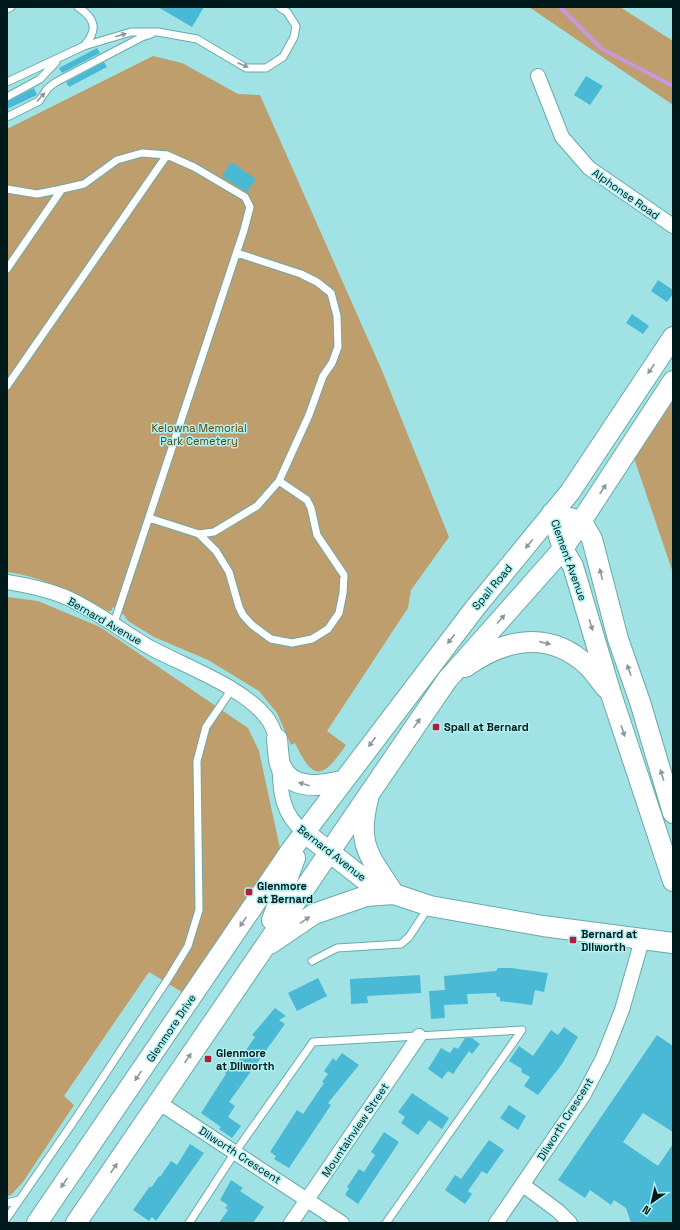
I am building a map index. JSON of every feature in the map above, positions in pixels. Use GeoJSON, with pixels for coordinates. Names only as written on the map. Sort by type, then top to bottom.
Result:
{"type":"FeatureCollection","features":[{"type":"Feature","properties":{"kind":"main road","name":"Spall Road"},"geometry":{"type":"LineString","coordinates":[[305,833],[342,781],[474,608],[537,535],[552,513],[570,492],[673,337]]}},
{"type":"Feature","properties":{"kind":"main road"},"geometry":{"type":"LineString","coordinates":[[76,1223],[370,790],[447,680],[563,549],[673,381]]}},
{"type":"Feature","properties":{"kind":"main road","name":"Clement Avenue"},"geometry":{"type":"LineString","coordinates":[[552,513],[582,522]]}},
{"type":"Feature","properties":{"kind":"main road","name":"Clement Avenue"},"geometry":{"type":"LineString","coordinates":[[552,513],[563,549],[573,566],[611,694],[673,880]]}},
{"type":"Feature","properties":{"kind":"main road"},"geometry":{"type":"LineString","coordinates":[[582,522],[592,540],[618,639],[640,702],[673,813]]}},
{"type":"Feature","properties":{"kind":"main road"},"geometry":{"type":"LineString","coordinates":[[447,680],[472,662],[507,645],[518,642],[544,642],[568,651],[588,666],[611,694]]}},
{"type":"Feature","properties":{"kind":"main road"},"geometry":{"type":"LineString","coordinates":[[277,739],[281,765],[289,778],[305,785],[322,786],[342,781]]}},
{"type":"Feature","properties":{"kind":"main road"},"geometry":{"type":"LineString","coordinates":[[261,950],[314,914],[366,896],[394,894],[365,847],[363,820],[370,790]]}},
{"type":"Feature","properties":{"kind":"main road"},"geometry":{"type":"LineString","coordinates":[[261,950],[305,833]]}},
{"type":"Feature","properties":{"kind":"main road","name":"Bernard Avenue"},"geometry":{"type":"LineString","coordinates":[[305,833],[364,879],[394,894],[430,906],[543,926],[642,940],[669,942]]}},
{"type":"Feature","properties":{"kind":"main road","name":"Glenmore Drive"},"geometry":{"type":"LineString","coordinates":[[37,1223],[305,833]]}},
{"type":"Feature","properties":{"kind":"street","name":"Alphonse Road"},"geometry":{"type":"LineString","coordinates":[[538,76],[562,138],[589,168],[673,226]]}},
{"type":"Feature","properties":{"kind":"street","name":"Bernard Avenue"},"geometry":{"type":"LineString","coordinates":[[7,582],[28,585],[64,597],[114,624],[149,646],[232,689],[254,704],[269,721],[277,739],[280,795],[296,826],[305,833]]}},
{"type":"Feature","properties":{"kind":"street","name":"Dilworth Crescent"},"geometry":{"type":"LineString","coordinates":[[496,1223],[583,1096],[602,1058],[622,1010],[642,940]]}},
{"type":"Feature","properties":{"kind":"street","name":"Mountainview Street"},"geometry":{"type":"LineString","coordinates":[[291,1223],[419,1036]]}},
{"type":"Feature","properties":{"kind":"street","name":"Dilworth Crescent"},"geometry":{"type":"LineString","coordinates":[[158,1102],[236,1151],[342,1223]]}},
{"type":"Feature","properties":{"kind":"street"},"geometry":{"type":"LineString","coordinates":[[523,1185],[558,1211],[570,1223]]}},
{"type":"Feature","properties":{"kind":"lane"},"geometry":{"type":"LineString","coordinates":[[7,9],[11,7]]}},
{"type":"Feature","properties":{"kind":"lane"},"geometry":{"type":"LineString","coordinates":[[78,7],[88,13],[93,21],[91,39],[84,46]]}},
{"type":"Feature","properties":{"kind":"lane"},"geometry":{"type":"LineString","coordinates":[[7,82],[58,60],[84,46],[131,32],[158,32],[197,39],[246,68],[266,68],[283,57],[294,37],[296,26],[287,12],[279,7]]}},
{"type":"Feature","properties":{"kind":"lane"},"geometry":{"type":"LineString","coordinates":[[7,117],[39,100],[48,88],[60,80],[142,37],[158,32]]}},
{"type":"Feature","properties":{"kind":"lane"},"geometry":{"type":"LineString","coordinates":[[7,97],[40,80],[58,60]]}},
{"type":"Feature","properties":{"kind":"lane"},"geometry":{"type":"LineString","coordinates":[[7,189],[37,194],[84,184],[117,160],[142,153],[167,156],[194,167],[245,197],[250,207],[237,253],[114,624]]}},
{"type":"Feature","properties":{"kind":"lane"},"geometry":{"type":"LineString","coordinates":[[7,386],[167,156]]}},
{"type":"Feature","properties":{"kind":"lane"},"geometry":{"type":"LineString","coordinates":[[7,269],[62,189]]}},
{"type":"Feature","properties":{"kind":"lane"},"geometry":{"type":"LineString","coordinates":[[149,518],[199,534],[214,532],[257,506],[279,481],[309,415],[323,376],[332,363],[338,347],[337,316],[331,293],[317,282],[301,274],[237,253]]}},
{"type":"Feature","properties":{"kind":"lane"},"geometry":{"type":"LineString","coordinates":[[199,534],[216,551],[229,572],[239,607],[243,615],[252,625],[270,639],[292,643],[312,639],[328,628],[339,613],[344,593],[344,575],[317,535],[311,508],[306,500],[279,481]]}},
{"type":"Feature","properties":{"kind":"lane"},"geometry":{"type":"LineString","coordinates":[[7,1218],[168,979],[190,941],[195,925],[199,900],[197,761],[206,726],[232,689]]}},
{"type":"Feature","properties":{"kind":"lane"},"geometry":{"type":"LineString","coordinates":[[312,961],[337,948],[401,944],[409,937],[430,906]]}},
{"type":"Feature","properties":{"kind":"lane"},"geometry":{"type":"LineString","coordinates":[[189,1223],[236,1151],[313,1042],[522,1030],[386,1223]]}},
{"type":"Feature","properties":{"kind":"lane"},"geometry":{"type":"LineString","coordinates":[[7,1203],[19,1200]]}},
{"type":"Feature","properties":{"kind":"green space"},"geometry":{"type":"Polygon","coordinates":[[[529,7],[620,7],[673,41],[673,105],[529,7]]]}},
{"type":"Feature","properties":{"kind":"green space","name":"Kelowna Memorial Park Cemetery"},"geometry":{"type":"Polygon","coordinates":[[[153,56],[182,63],[238,94],[260,95],[383,373],[449,537],[411,590],[408,608],[327,731],[346,745],[331,764],[325,769],[319,771],[314,770],[308,765],[295,743],[291,745],[277,713],[259,691],[208,660],[154,637],[128,621],[124,615],[113,607],[111,611],[108,611],[46,582],[20,574],[7,572],[7,129],[153,56]]]}},
{"type":"Feature","properties":{"kind":"green space"},"geometry":{"type":"Polygon","coordinates":[[[673,401],[673,573],[634,458],[673,401]]]}},
{"type":"Feature","properties":{"kind":"green space"},"geometry":{"type":"Polygon","coordinates":[[[7,597],[38,601],[100,627],[248,728],[259,751],[281,853],[189,990],[182,992],[149,972],[64,1096],[74,1105],[23,1182],[11,1195],[7,1196],[7,597]]]}},
{"type":"Feature","properties":{"kind":"building"},"geometry":{"type":"Polygon","coordinates":[[[158,7],[204,7],[192,27],[158,7]]]}},
{"type":"Feature","properties":{"kind":"building"},"geometry":{"type":"Polygon","coordinates":[[[97,48],[100,53],[62,73],[59,68],[97,48]]]}},
{"type":"Feature","properties":{"kind":"building"},"geometry":{"type":"Polygon","coordinates":[[[104,62],[107,67],[69,87],[66,82],[104,62]]]}},
{"type":"Feature","properties":{"kind":"building"},"geometry":{"type":"Polygon","coordinates":[[[586,76],[603,86],[590,105],[574,95],[586,76]]]}},
{"type":"Feature","properties":{"kind":"building"},"geometry":{"type":"Polygon","coordinates":[[[34,88],[37,95],[7,109],[7,102],[34,88]]]}},
{"type":"Feature","properties":{"kind":"building"},"geometry":{"type":"Polygon","coordinates":[[[231,162],[256,179],[247,192],[222,176],[231,162]]]}},
{"type":"Feature","properties":{"kind":"building"},"geometry":{"type":"Polygon","coordinates":[[[658,280],[673,290],[673,294],[667,302],[651,291],[658,280]]]}},
{"type":"Feature","properties":{"kind":"building"},"geometry":{"type":"Polygon","coordinates":[[[632,314],[649,326],[643,334],[626,323],[632,314]]]}},
{"type":"Feature","properties":{"kind":"building"},"geometry":{"type":"Polygon","coordinates":[[[498,968],[511,968],[548,973],[544,992],[535,990],[532,1005],[500,1001],[500,997],[497,997],[496,993],[467,994],[468,1004],[444,1005],[445,1018],[431,1019],[429,991],[445,990],[444,976],[496,971],[498,968]]]}},
{"type":"Feature","properties":{"kind":"building"},"geometry":{"type":"Polygon","coordinates":[[[420,975],[421,993],[367,996],[368,1003],[351,1004],[350,979],[420,975]]]}},
{"type":"Feature","properties":{"kind":"building"},"geometry":{"type":"Polygon","coordinates":[[[318,978],[327,996],[297,1011],[288,993],[318,978]]]}},
{"type":"Feature","properties":{"kind":"building"},"geometry":{"type":"Polygon","coordinates":[[[275,1008],[286,1016],[279,1020],[285,1024],[229,1102],[235,1106],[228,1117],[241,1126],[232,1138],[219,1129],[221,1127],[201,1113],[234,1060],[238,1062],[255,1037],[252,1035],[275,1008]]]}},
{"type":"Feature","properties":{"kind":"building"},"geometry":{"type":"Polygon","coordinates":[[[564,1027],[578,1037],[562,1064],[538,1095],[524,1086],[530,1077],[521,1072],[522,1069],[509,1061],[519,1046],[533,1056],[551,1030],[558,1035],[564,1027]]]}},
{"type":"Feature","properties":{"kind":"building"},"geometry":{"type":"Polygon","coordinates":[[[657,1035],[673,1046],[673,1132],[643,1113],[623,1142],[658,1166],[673,1144],[673,1223],[631,1223],[626,1208],[614,1200],[611,1205],[590,1190],[585,1198],[558,1180],[657,1035]]]}},
{"type":"Feature","properties":{"kind":"building"},"geometry":{"type":"Polygon","coordinates":[[[465,1038],[472,1038],[480,1044],[472,1054],[469,1051],[453,1074],[448,1071],[442,1079],[428,1069],[441,1048],[450,1053],[454,1047],[458,1049],[465,1038]]]}},
{"type":"Feature","properties":{"kind":"building"},"geometry":{"type":"Polygon","coordinates":[[[342,1053],[359,1065],[328,1103],[331,1105],[289,1168],[274,1159],[276,1156],[270,1152],[297,1110],[303,1114],[324,1083],[322,1082],[328,1074],[324,1071],[333,1058],[336,1061],[342,1053]]]}},
{"type":"Feature","properties":{"kind":"building"},"geometry":{"type":"Polygon","coordinates":[[[412,1093],[449,1118],[442,1129],[429,1120],[418,1135],[401,1123],[405,1117],[398,1112],[412,1093]]]}},
{"type":"Feature","properties":{"kind":"building"},"geometry":{"type":"Polygon","coordinates":[[[509,1105],[526,1116],[518,1130],[500,1118],[509,1105]]]}},
{"type":"Feature","properties":{"kind":"building"},"geometry":{"type":"Polygon","coordinates":[[[384,1132],[399,1142],[358,1204],[345,1195],[349,1188],[347,1187],[359,1169],[364,1172],[375,1155],[371,1152],[384,1132]]]}},
{"type":"Feature","properties":{"kind":"building"},"geometry":{"type":"Polygon","coordinates":[[[489,1140],[504,1150],[487,1174],[482,1171],[468,1191],[472,1194],[465,1204],[445,1190],[455,1175],[461,1179],[489,1140]]]}},
{"type":"Feature","properties":{"kind":"building"},"geometry":{"type":"Polygon","coordinates":[[[190,1144],[204,1153],[156,1221],[152,1217],[149,1221],[133,1210],[150,1186],[151,1188],[171,1161],[177,1165],[190,1144]]]}},
{"type":"Feature","properties":{"kind":"building"},"geometry":{"type":"Polygon","coordinates":[[[231,1180],[243,1188],[240,1191],[264,1207],[253,1223],[219,1223],[228,1210],[225,1208],[228,1205],[220,1200],[231,1180]]]}},
{"type":"Feature","properties":{"kind":"waterway"},"geometry":{"type":"LineString","coordinates":[[560,7],[602,49],[673,86]]}},
{"type":"Feature","properties":{"kind":"place","name":"Spall at Bernard"},"geometry":{"type":"Point","coordinates":[436,727]}},
{"type":"Feature","properties":{"kind":"place","name":"Glenmore at Bernard"},"geometry":{"type":"Point","coordinates":[249,892]}},
{"type":"Feature","properties":{"kind":"place","name":"Bernard at Dilworth"},"geometry":{"type":"Point","coordinates":[573,940]}},
{"type":"Feature","properties":{"kind":"place","name":"Glenmore at Dilworth"},"geometry":{"type":"Point","coordinates":[208,1059]}}]}
